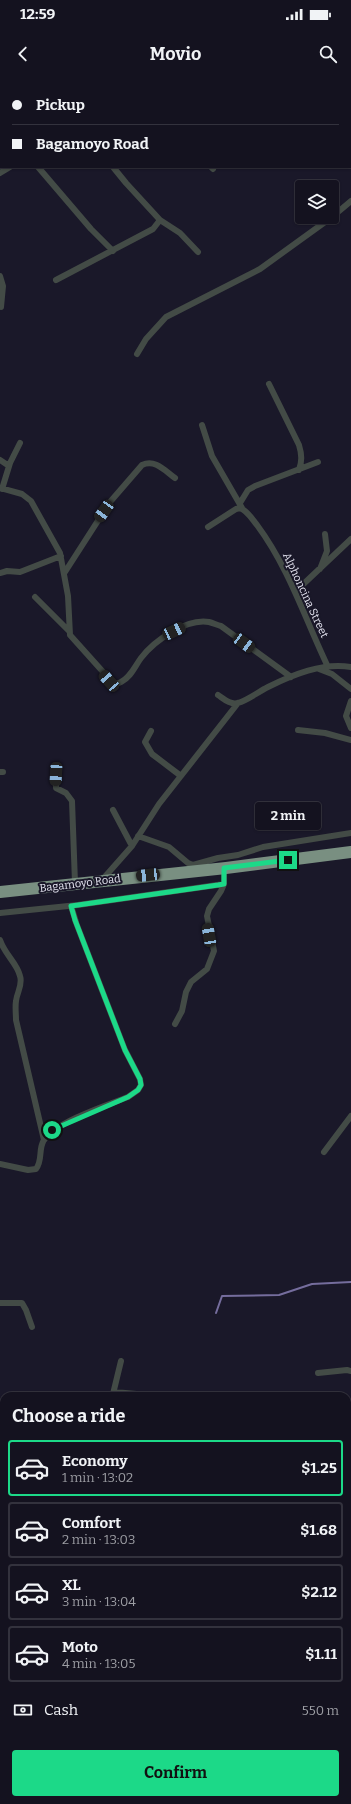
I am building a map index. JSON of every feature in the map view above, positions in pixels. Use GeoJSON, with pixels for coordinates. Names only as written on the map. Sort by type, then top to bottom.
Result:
{"type":"FeatureCollection","features":[{"type":"Feature","properties":{"kind":"highway","name":"Bagamoyo Road"},"geometry":{"type":"LineString","coordinates":[[0,892],[224,868],[351,852]]}},
{"type":"Feature","properties":{"kind":"street"},"geometry":{"type":"LineString","coordinates":[[39,168],[91,229],[113,251]]}},
{"type":"Feature","properties":{"kind":"street"},"geometry":{"type":"LineString","coordinates":[[114,168],[160,220],[180,233],[198,252]]}},
{"type":"Feature","properties":{"kind":"street"},"geometry":{"type":"LineString","coordinates":[[339,211],[351,201]]}},
{"type":"Feature","properties":{"kind":"street"},"geometry":{"type":"LineString","coordinates":[[56,280],[153,229],[160,220]]}},
{"type":"Feature","properties":{"kind":"street"},"geometry":{"type":"LineString","coordinates":[[137,354],[146,338],[166,317],[260,269],[322,224]]}},
{"type":"Feature","properties":{"kind":"street"},"geometry":{"type":"LineString","coordinates":[[0,276],[3,286],[1,307]]}},
{"type":"Feature","properties":{"kind":"street"},"geometry":{"type":"LineString","coordinates":[[268,384],[300,449],[302,460],[299,470]]}},
{"type":"Feature","properties":{"kind":"street","name":"Alphoncina Street"},"geometry":{"type":"LineString","coordinates":[[202,425],[212,456],[241,506],[270,543],[280,559],[328,667]]}},
{"type":"Feature","properties":{"kind":"street"},"geometry":{"type":"LineString","coordinates":[[20,443],[1,488],[22,494],[32,501],[61,556],[65,572],[70,610],[70,631],[72,638],[109,681],[116,684],[121,683],[131,674],[141,658],[157,641],[186,625],[203,622],[210,622],[221,626],[291,677]]}},
{"type":"Feature","properties":{"kind":"street"},"geometry":{"type":"LineString","coordinates":[[0,460],[9,466]]}},
{"type":"Feature","properties":{"kind":"street"},"geometry":{"type":"LineString","coordinates":[[65,572],[110,502],[138,468],[148,462],[155,464],[174,478]]}},
{"type":"Feature","properties":{"kind":"street"},"geometry":{"type":"LineString","coordinates":[[208,527],[241,506],[248,490],[318,462]]}},
{"type":"Feature","properties":{"kind":"street"},"geometry":{"type":"LineString","coordinates":[[319,570],[326,551],[326,534]]}},
{"type":"Feature","properties":{"kind":"street"},"geometry":{"type":"LineString","coordinates":[[295,592],[351,540]]}},
{"type":"Feature","properties":{"kind":"street"},"geometry":{"type":"LineString","coordinates":[[0,573],[7,571],[20,572],[61,556]]}},
{"type":"Feature","properties":{"kind":"street"},"geometry":{"type":"LineString","coordinates":[[35,597],[70,631]]}},
{"type":"Feature","properties":{"kind":"street"},"geometry":{"type":"LineString","coordinates":[[102,880],[132,846],[159,804],[238,703],[268,687],[318,668],[336,665],[351,667]]}},
{"type":"Feature","properties":{"kind":"street"},"geometry":{"type":"LineString","coordinates":[[318,668],[332,674],[351,689]]}},
{"type":"Feature","properties":{"kind":"street"},"geometry":{"type":"LineString","coordinates":[[218,695],[230,703],[238,703]]}},
{"type":"Feature","properties":{"kind":"street"},"geometry":{"type":"LineString","coordinates":[[351,701],[346,716],[351,728]]}},
{"type":"Feature","properties":{"kind":"street"},"geometry":{"type":"LineString","coordinates":[[298,730],[325,733],[351,740]]}},
{"type":"Feature","properties":{"kind":"street"},"geometry":{"type":"LineString","coordinates":[[151,731],[145,742],[149,750],[181,776]]}},
{"type":"Feature","properties":{"kind":"street"},"geometry":{"type":"LineString","coordinates":[[56,774],[56,788],[66,793],[72,801],[75,883]]}},
{"type":"Feature","properties":{"kind":"street"},"geometry":{"type":"LineString","coordinates":[[113,810],[132,846]]}},
{"type":"Feature","properties":{"kind":"street"},"geometry":{"type":"LineString","coordinates":[[138,836],[168,847],[188,863],[194,865],[225,856],[238,855],[258,848],[351,833]]}},
{"type":"Feature","properties":{"kind":"street"},"geometry":{"type":"LineString","coordinates":[[176,1024],[182,1011],[186,992],[191,982],[208,969],[214,951],[207,916],[209,909],[224,884],[224,868]]}},
{"type":"Feature","properties":{"kind":"street"},"geometry":{"type":"LineString","coordinates":[[0,913],[71,906],[224,884]]}},
{"type":"Feature","properties":{"kind":"street"},"geometry":{"type":"LineString","coordinates":[[71,906],[93,977],[109,1020]]}},
{"type":"Feature","properties":{"kind":"street"},"geometry":{"type":"LineString","coordinates":[[0,1164],[21,1169],[36,1169],[40,1162],[40,1152],[44,1140],[52,1130],[134,1094],[141,1085],[140,1079],[125,1050],[75,920]]}},
{"type":"Feature","properties":{"kind":"street"},"geometry":{"type":"LineString","coordinates":[[0,940],[7,956],[15,965],[21,977],[16,1000],[16,1020],[44,1140]]}},
{"type":"Feature","properties":{"kind":"street"},"geometry":{"type":"LineString","coordinates":[[324,1152],[351,1116]]}},
{"type":"Feature","properties":{"kind":"street"},"geometry":{"type":"LineString","coordinates":[[0,1303],[22,1303],[32,1328]]}},
{"type":"Feature","properties":{"kind":"street"},"geometry":{"type":"LineString","coordinates":[[113,1392],[121,1361]]}},
{"type":"Feature","properties":{"kind":"street"},"geometry":{"type":"LineString","coordinates":[[318,1374],[348,1370],[351,1371]]}},
{"type":"Feature","properties":{"kind":"waterway"},"geometry":{"type":"LineString","coordinates":[[216,1313],[222,1296],[279,1295],[312,1284],[351,1282]]}},
{"type":"Feature","properties":{"kind":"route"},"geometry":{"type":"LineString","coordinates":[[52,1130],[83,1115],[134,1094],[141,1085],[140,1079],[125,1050],[71,906],[224,884],[224,868],[288,860]]}}]}
